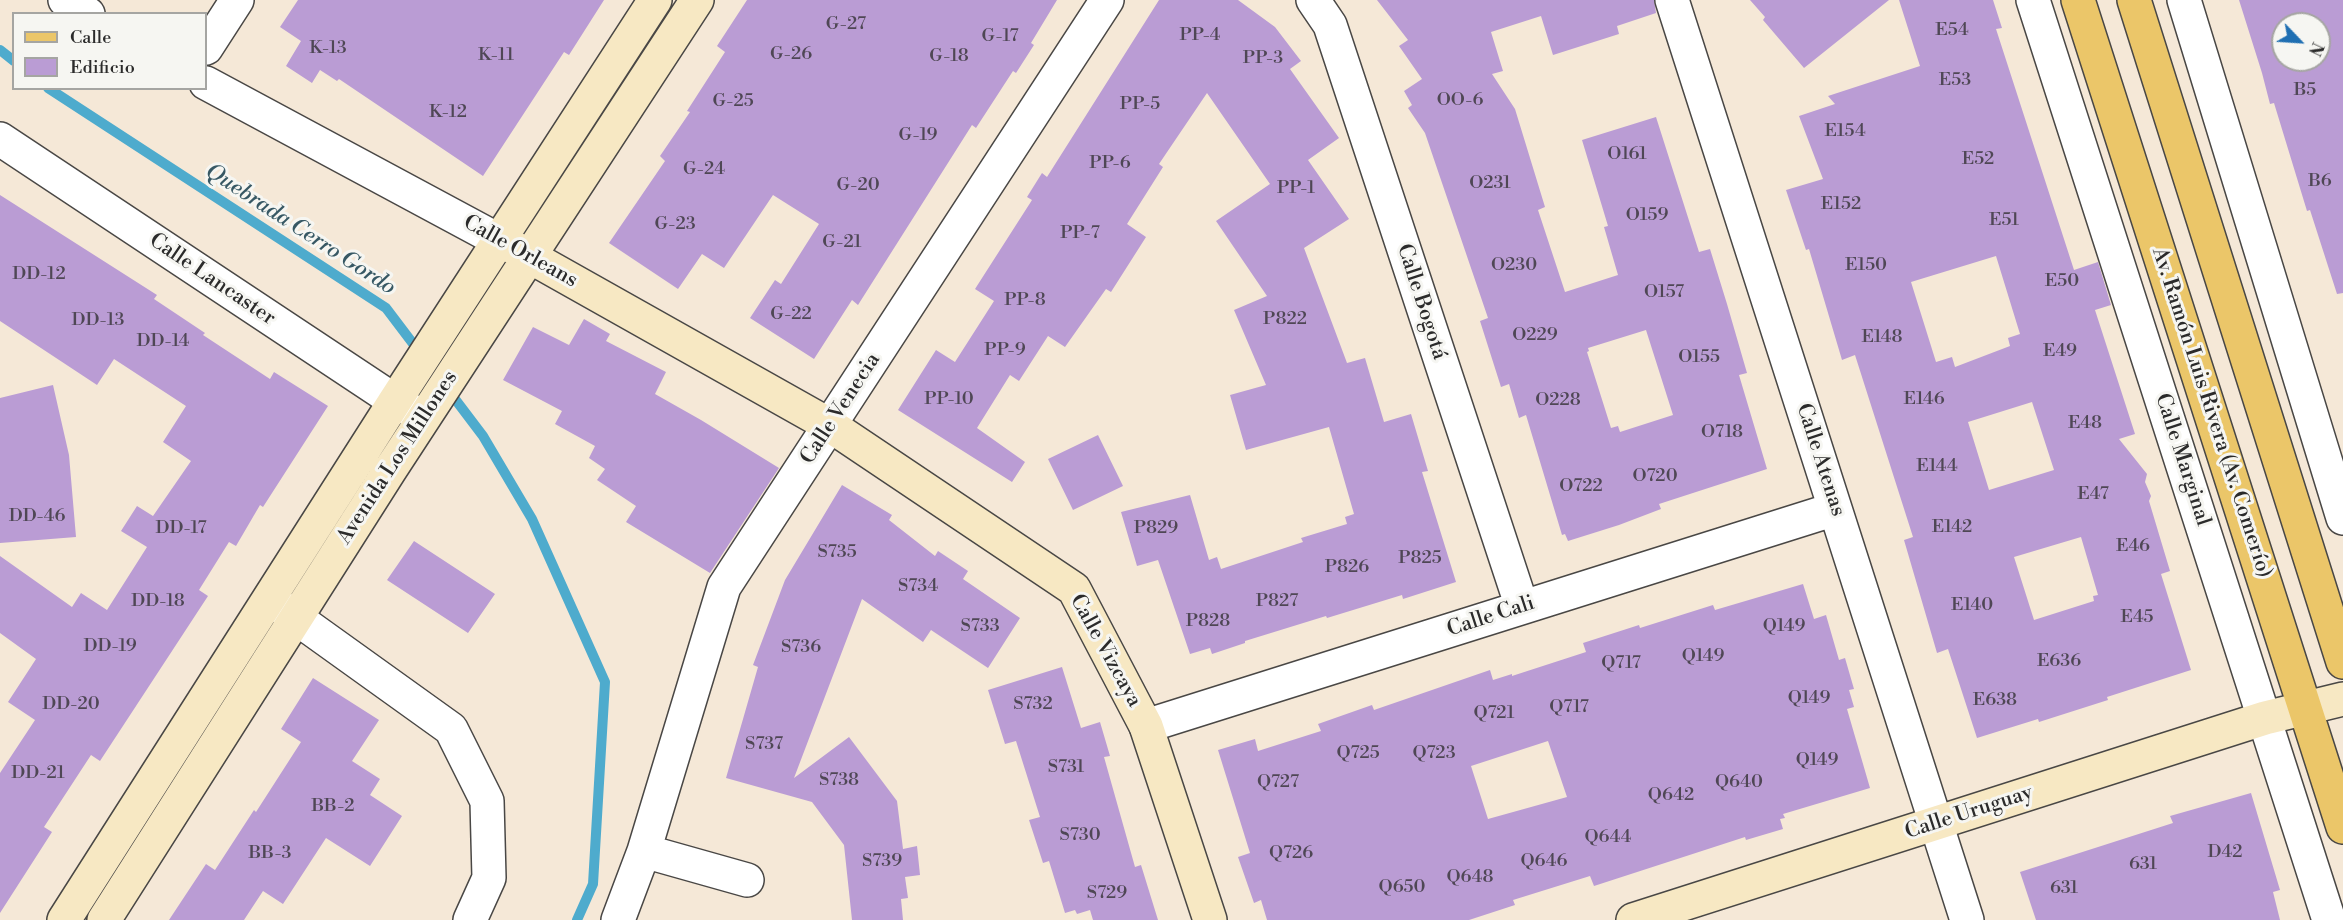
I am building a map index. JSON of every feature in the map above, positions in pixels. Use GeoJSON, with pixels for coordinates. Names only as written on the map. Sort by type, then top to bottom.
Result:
{"type":"FeatureCollection","features":[{"type":"Feature","properties":{"kind":"main road","name":"Av. Ramón Luis Rivera (Av. Comerío)"},"geometry":{"type":"LineString","coordinates":[[2078,0],[2343,827]]}},
{"type":"Feature","properties":{"kind":"main road"},"geometry":{"type":"LineString","coordinates":[[2134,0],[2343,662]]}},
{"type":"Feature","properties":{"kind":"street"},"geometry":{"type":"LineString","coordinates":[[65,0],[85,12]]}},
{"type":"Feature","properties":{"kind":"street"},"geometry":{"type":"LineString","coordinates":[[207,46],[237,0]]}},
{"type":"Feature","properties":{"kind":"street","name":"Avenida Los Millones"},"geometry":{"type":"LineString","coordinates":[[64,920],[268,598],[655,0]]}},
{"type":"Feature","properties":{"kind":"street","name":"Avenida Los Millones"},"geometry":{"type":"LineString","coordinates":[[104,920],[296,617],[697,0]]}},
{"type":"Feature","properties":{"kind":"street","name":"Calle Venecia"},"geometry":{"type":"LineString","coordinates":[[618,920],[644,850],[724,587],[1107,0]]}},
{"type":"Feature","properties":{"kind":"street","name":"Calle Bogotá"},"geometry":{"type":"LineString","coordinates":[[1313,0],[1330,24],[1522,607]]}},
{"type":"Feature","properties":{"kind":"street","name":"Calle Atenas"},"geometry":{"type":"LineString","coordinates":[[1672,0],[1967,920]]}},
{"type":"Feature","properties":{"kind":"street","name":"Calle Marginal"},"geometry":{"type":"LineString","coordinates":[[2033,0],[2329,920]]}},
{"type":"Feature","properties":{"kind":"street"},"geometry":{"type":"LineString","coordinates":[[2184,0],[2343,518]]}},
{"type":"Feature","properties":{"kind":"street","name":"Calle Orleans"},"geometry":{"type":"LineString","coordinates":[[207,84],[530,256],[831,426]]}},
{"type":"Feature","properties":{"kind":"street","name":"Calle Lancaster"},"geometry":{"type":"LineString","coordinates":[[0,139],[395,401],[425,418]]}},
{"type":"Feature","properties":{"kind":"street","name":"Calle Vizcaya"},"geometry":{"type":"LineString","coordinates":[[831,426],[1074,589],[1146,726],[1210,920]]}},
{"type":"Feature","properties":{"kind":"street","name":"Calle Cali"},"geometry":{"type":"LineString","coordinates":[[1146,726],[1835,509]]}},
{"type":"Feature","properties":{"kind":"street"},"geometry":{"type":"LineString","coordinates":[[268,598],[451,729],[487,801],[489,878],[470,920]]}},
{"type":"Feature","properties":{"kind":"street","name":"Calle Uruguay"},"geometry":{"type":"LineString","coordinates":[[1633,920],[2265,718],[2343,699]]}},
{"type":"Feature","properties":{"kind":"street"},"geometry":{"type":"LineString","coordinates":[[644,850],[747,880]]}},
{"type":"Feature","properties":{"kind":"building"},"geometry":{"type":"Polygon","coordinates":[[[298,0],[604,0],[569,55],[564,52],[483,176],[339,79],[337,81],[320,70],[312,83],[286,66],[301,41],[280,27],[298,0]]]}},
{"type":"Feature","properties":{"kind":"building"},"geometry":{"type":"Polygon","coordinates":[[[747,0],[1057,0],[1031,43],[1034,45],[1016,73],[1013,71],[976,128],[972,125],[858,305],[852,300],[814,359],[750,318],[775,280],[781,284],[819,224],[773,195],[724,268],[702,254],[678,289],[609,243],[665,161],[660,156],[690,112],[687,111],[725,52],[717,46],[747,0]]]}},
{"type":"Feature","properties":{"kind":"building"},"geometry":{"type":"Polygon","coordinates":[[[1159,0],[1238,0],[1275,27],[1301,61],[1290,69],[1339,138],[1308,160],[1349,219],[1304,248],[1347,363],[1365,358],[1384,422],[1411,414],[1428,471],[1422,472],[1456,582],[1403,599],[1402,595],[1327,618],[1326,616],[1245,641],[1245,643],[1212,654],[1210,648],[1190,654],[1158,560],[1137,566],[1121,512],[1190,495],[1209,560],[1217,557],[1221,569],[1303,542],[1301,538],[1347,524],[1345,517],[1354,514],[1329,427],[1246,450],[1230,395],[1266,385],[1234,310],[1267,296],[1216,221],[1270,184],[1207,93],[1159,164],[1163,167],[1127,224],[1146,237],[1111,292],[1106,289],[1065,347],[1048,336],[1019,381],[1010,375],[977,428],[1025,462],[1012,482],[898,410],[936,350],[955,362],[994,301],[975,289],[1032,200],[1027,197],[1042,173],[1047,177],[1159,0]]]}},
{"type":"Feature","properties":{"kind":"building"},"geometry":{"type":"Polygon","coordinates":[[[1377,0],[1654,0],[1656,13],[1617,26],[1619,34],[1553,55],[1541,16],[1491,32],[1503,71],[1492,74],[1515,109],[1545,207],[1538,210],[1565,292],[1618,275],[1604,227],[1608,226],[1582,140],[1656,117],[1699,252],[1710,249],[1747,373],[1739,375],[1767,469],[1659,504],[1661,509],[1619,525],[1568,541],[1565,534],[1562,535],[1526,415],[1519,418],[1509,384],[1501,387],[1480,321],[1488,318],[1425,133],[1408,108],[1412,105],[1404,91],[1422,79],[1399,46],[1408,40],[1377,0]],[[1646,330],[1588,348],[1587,352],[1611,428],[1618,426],[1620,432],[1673,415],[1646,330]]]}},
{"type":"Feature","properties":{"kind":"building"},"geometry":{"type":"Polygon","coordinates":[[[1750,0],[1889,0],[1804,68],[1763,20],[1765,17],[1750,0]]]}},
{"type":"Feature","properties":{"kind":"building"},"geometry":{"type":"Polygon","coordinates":[[[1899,0],[1993,0],[2002,28],[1996,29],[2074,270],[2098,262],[2111,305],[2095,310],[2135,434],[2119,439],[2147,474],[2145,482],[2151,496],[2149,501],[2170,571],[2161,574],[2191,670],[2039,722],[2038,719],[1977,738],[1948,649],[1937,653],[1904,540],[1913,537],[1855,355],[1842,360],[1809,249],[1806,250],[1786,190],[1823,179],[1799,116],[1835,104],[1828,96],[1920,66],[1899,0]],[[1996,256],[1911,282],[1936,362],[1952,357],[1955,367],[2010,346],[2008,338],[2020,334],[1996,256]],[[2032,402],[1968,422],[1989,490],[2054,470],[2032,402]],[[2081,537],[2014,557],[2034,620],[2094,601],[2093,596],[2098,595],[2081,537]]]}},
{"type":"Feature","properties":{"kind":"building"},"geometry":{"type":"Polygon","coordinates":[[[2239,0],[2343,0],[2343,293],[2337,294],[2310,210],[2307,211],[2274,103],[2270,104],[2239,0]]]}},
{"type":"Feature","properties":{"kind":"building"},"geometry":{"type":"Polygon","coordinates":[[[0,195],[157,295],[154,299],[205,333],[203,335],[270,379],[274,372],[328,406],[263,507],[260,505],[236,546],[229,542],[199,590],[208,596],[100,761],[91,755],[44,827],[52,832],[0,913],[0,773],[35,720],[8,702],[36,659],[0,633],[0,556],[72,607],[81,593],[107,610],[147,547],[121,531],[137,506],[153,516],[191,461],[163,442],[186,406],[114,359],[97,385],[0,321],[0,195]]]}},
{"type":"Feature","properties":{"kind":"building"},"geometry":{"type":"Polygon","coordinates":[[[584,319],[610,334],[606,341],[666,372],[655,394],[779,468],[710,573],[626,522],[636,506],[597,480],[605,469],[589,458],[595,446],[555,424],[562,411],[503,380],[533,327],[569,345],[584,319]]]}},
{"type":"Feature","properties":{"kind":"building"},"geometry":{"type":"Polygon","coordinates":[[[53,385],[69,455],[76,537],[0,543],[0,398],[53,385]]]}},
{"type":"Feature","properties":{"kind":"building"},"geometry":{"type":"Polygon","coordinates":[[[1098,435],[1123,486],[1073,510],[1048,459],[1098,435]]]}},
{"type":"Feature","properties":{"kind":"building"},"geometry":{"type":"Polygon","coordinates":[[[842,485],[892,515],[889,520],[935,556],[938,551],[968,571],[963,579],[1020,618],[988,668],[931,630],[923,642],[862,599],[794,778],[849,737],[897,801],[903,849],[917,846],[920,875],[905,877],[908,898],[901,899],[903,920],[852,920],[844,845],[812,802],[726,778],[758,667],[753,665],[785,580],[842,485]]]}},
{"type":"Feature","properties":{"kind":"building"},"geometry":{"type":"Polygon","coordinates":[[[414,541],[495,594],[468,633],[387,580],[414,541]]]}},
{"type":"Feature","properties":{"kind":"building"},"geometry":{"type":"Polygon","coordinates":[[[1803,584],[1814,619],[1826,615],[1839,660],[1845,658],[1854,689],[1849,690],[1854,707],[1847,709],[1870,788],[1783,814],[1785,818],[1780,819],[1783,829],[1746,840],[1745,837],[1594,886],[1590,876],[1513,900],[1515,905],[1469,920],[1267,920],[1261,900],[1254,903],[1238,857],[1250,853],[1218,750],[1255,739],[1258,751],[1321,731],[1318,724],[1372,705],[1374,710],[1490,670],[1493,680],[1512,674],[1512,676],[1586,652],[1583,643],[1713,605],[1715,610],[1803,584]],[[1548,741],[1471,766],[1488,819],[1567,797],[1548,741]]]}},
{"type":"Feature","properties":{"kind":"building"},"geometry":{"type":"Polygon","coordinates":[[[1062,667],[1081,728],[1100,722],[1110,756],[1104,757],[1135,867],[1141,865],[1158,920],[1093,920],[1090,910],[1077,914],[1075,910],[1065,913],[1049,861],[1043,863],[1029,820],[1040,817],[1016,741],[1005,744],[988,690],[1062,667]]]}},
{"type":"Feature","properties":{"kind":"building"},"geometry":{"type":"Polygon","coordinates":[[[313,678],[379,720],[352,761],[380,779],[370,795],[402,816],[370,866],[326,838],[283,904],[263,891],[244,920],[169,920],[206,864],[215,870],[301,742],[281,729],[313,678]]]}},
{"type":"Feature","properties":{"kind":"building"},"geometry":{"type":"Polygon","coordinates":[[[2251,793],[2280,890],[2273,892],[2280,920],[2036,920],[2020,872],[2173,823],[2170,816],[2251,793]]]}},
{"type":"Feature","properties":{"kind":"waterway","name":"Quebrada Cerro Gordo"},"geometry":{"type":"LineString","coordinates":[[0,50],[12,59]]}},
{"type":"Feature","properties":{"kind":"waterway","name":"Quebrada Cerro Gordo"},"geometry":{"type":"LineString","coordinates":[[51,90],[386,308],[483,436],[532,519],[605,682],[593,884],[577,920]]}}]}
